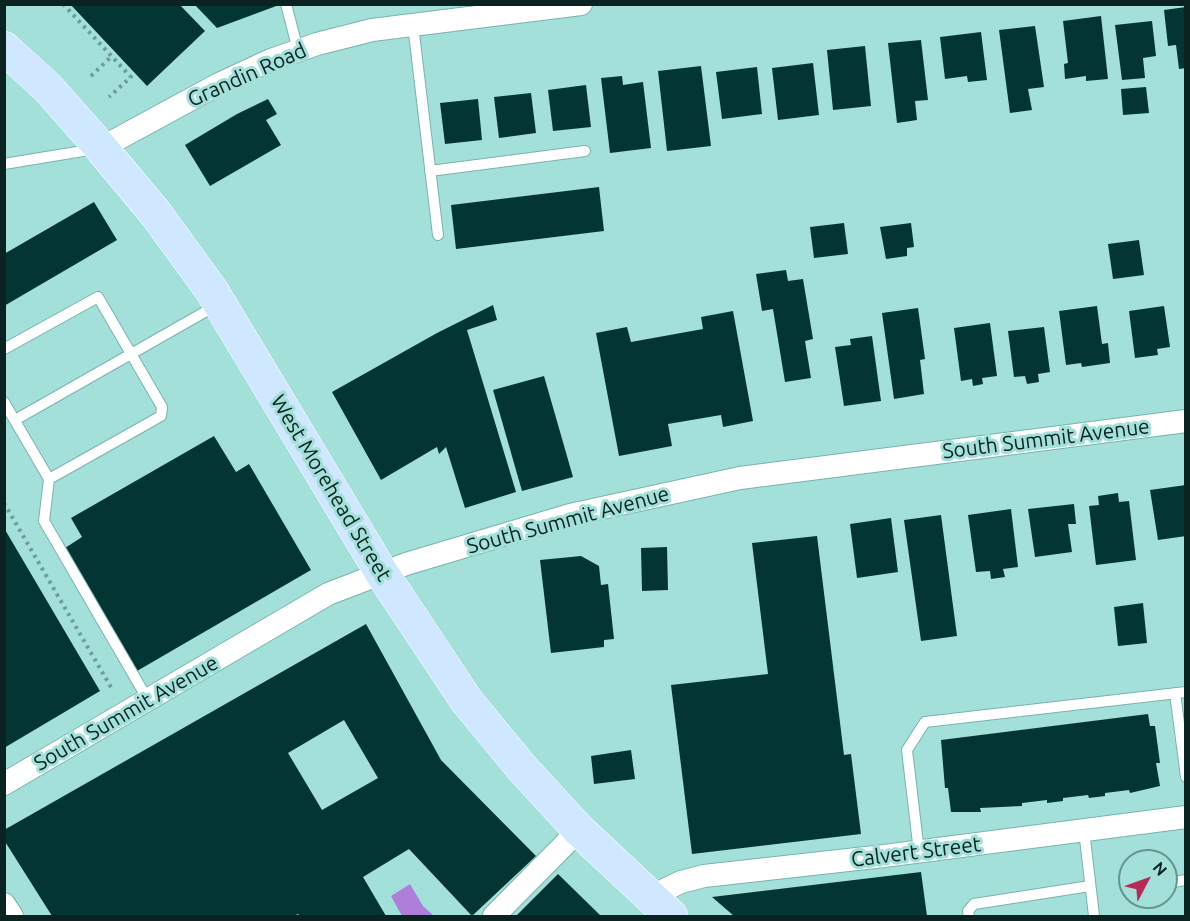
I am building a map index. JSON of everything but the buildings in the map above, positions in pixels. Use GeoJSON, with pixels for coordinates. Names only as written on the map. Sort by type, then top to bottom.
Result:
{"type":"FeatureCollection","features":[{"type":"Feature","properties":{"kind":"main road","name":"West Morehead Street"},"geometry":{"type":"LineString","coordinates":[[4,48],[48,88],[101,148],[156,214],[220,303],[381,572],[466,700],[522,768],[579,830],[661,907]]}},
{"type":"Feature","properties":{"kind":"street","name":"Grandin Road"},"geometry":{"type":"LineString","coordinates":[[101,148],[219,84],[298,50],[372,30],[581,4]]}},
{"type":"Feature","properties":{"kind":"street","name":"South Summit Avenue"},"geometry":{"type":"LineString","coordinates":[[4,784],[328,594],[381,572],[570,515],[740,478],[1185,421]]}},
{"type":"Feature","properties":{"kind":"street","name":"Calvert Street"},"geometry":{"type":"LineString","coordinates":[[661,907],[681,882],[704,876],[920,852],[1185,817]]}},
{"type":"Feature","properties":{"kind":"street"},"geometry":{"type":"LineString","coordinates":[[494,916],[579,830]]}},
{"type":"Feature","properties":{"kind":"street"},"geometry":{"type":"LineString","coordinates":[[4,904],[12,916]]}},
{"type":"Feature","properties":{"kind":"lane"},"geometry":{"type":"LineString","coordinates":[[286,4],[298,50]]}},
{"type":"Feature","properties":{"kind":"lane"},"geometry":{"type":"LineString","coordinates":[[413,25],[438,235]]}},
{"type":"Feature","properties":{"kind":"lane"},"geometry":{"type":"LineString","coordinates":[[4,164],[101,148]]}},
{"type":"Feature","properties":{"kind":"lane"},"geometry":{"type":"LineString","coordinates":[[430,171],[585,151]]}},
{"type":"Feature","properties":{"kind":"lane"},"geometry":{"type":"LineString","coordinates":[[4,349],[98,297],[162,407],[161,416],[49,479]]}},
{"type":"Feature","properties":{"kind":"lane"},"geometry":{"type":"LineString","coordinates":[[15,420],[220,303]]}},
{"type":"Feature","properties":{"kind":"lane"},"geometry":{"type":"LineString","coordinates":[[4,402],[49,479],[44,521],[148,700]]}},
{"type":"Feature","properties":{"kind":"lane"},"geometry":{"type":"LineString","coordinates":[[920,852],[907,750],[925,722],[1180,692],[1185,777]]}},
{"type":"Feature","properties":{"kind":"lane"},"geometry":{"type":"LineString","coordinates":[[1084,830],[1094,916]]}},
{"type":"Feature","properties":{"kind":"lane"},"geometry":{"type":"LineString","coordinates":[[969,916],[968,911],[974,904],[1090,886]]}},
{"type":"Feature","properties":{"kind":"path"},"geometry":{"type":"LineString","coordinates":[[63,4],[131,77],[109,97]]}},
{"type":"Feature","properties":{"kind":"path"},"geometry":{"type":"LineString","coordinates":[[91,76],[112,56]]}},
{"type":"Feature","properties":{"kind":"path"},"geometry":{"type":"LineString","coordinates":[[4,503],[112,689]]}},
{"type":"Feature","properties":{"kind":"shaded area"},"geometry":{"type":"Polygon","coordinates":[[[410,884],[423,906],[434,916],[402,916],[391,896],[410,884]]]}}]}
